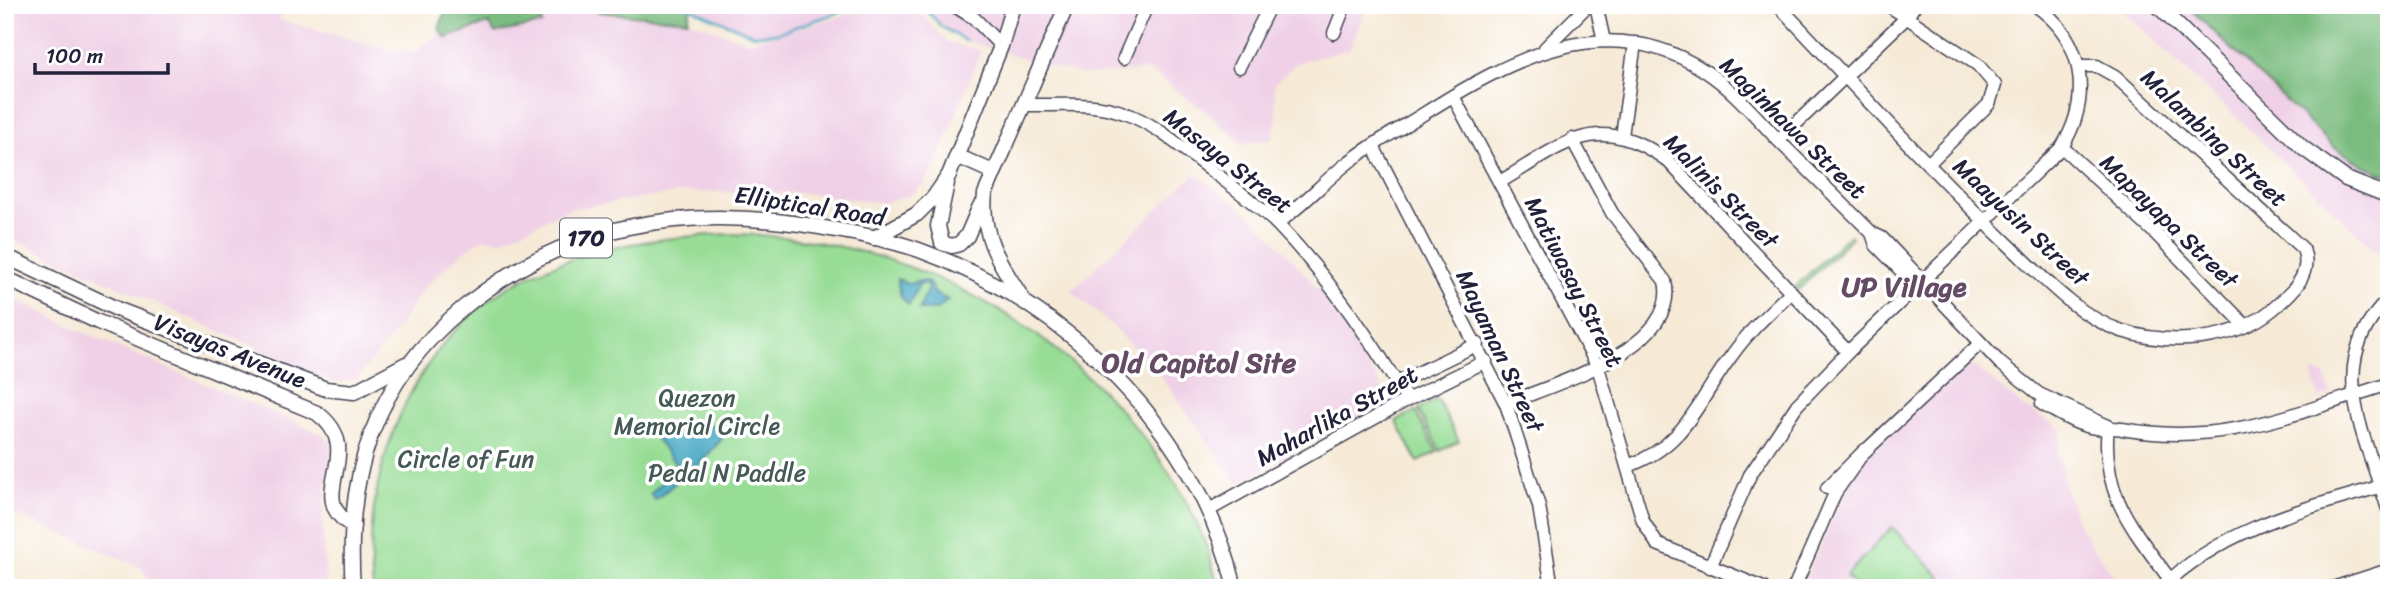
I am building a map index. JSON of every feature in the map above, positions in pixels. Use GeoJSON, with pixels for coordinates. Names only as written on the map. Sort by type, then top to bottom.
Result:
{"type":"FeatureCollection","features":[{"type":"Feature","properties":{"kind":"main road"},"geometry":{"type":"LineString","coordinates":[[985,194],[963,240],[959,244],[946,245],[939,238],[938,226],[949,175],[1001,46],[1013,5]]}},
{"type":"Feature","properties":{"kind":"main road","name":"170"},"geometry":{"type":"LineString","coordinates":[[1027,305],[994,254],[982,213],[993,172],[1067,5]]}},
{"type":"Feature","properties":{"kind":"main road"},"geometry":{"type":"LineString","coordinates":[[2157,5],[2312,155],[2346,179],[2389,196]]}},
{"type":"Feature","properties":{"kind":"main road"},"geometry":{"type":"LineString","coordinates":[[957,156],[993,172]]}},
{"type":"Feature","properties":{"kind":"main road"},"geometry":{"type":"LineString","coordinates":[[874,238],[917,214],[934,197],[949,175]]}},
{"type":"Feature","properties":{"kind":"main road","name":"Elliptical Road"},"geometry":{"type":"LineString","coordinates":[[353,588],[353,526],[360,468],[371,430],[388,394],[411,361],[447,322],[502,280],[547,254],[620,228],[674,218],[725,216],[775,219],[907,246],[961,267],[1027,305],[1067,334],[1122,384],[1168,441],[1209,510],[1228,557],[1235,588]]}},
{"type":"Feature","properties":{"kind":"main road","name":"Visayas Avenue"},"geometry":{"type":"LineString","coordinates":[[5,256],[106,304],[206,345],[326,389],[347,393],[366,387],[411,361]]}},
{"type":"Feature","properties":{"kind":"main road","name":"Visayas Avenue"},"geometry":{"type":"LineString","coordinates":[[5,278],[183,357],[299,404],[326,420],[337,436],[340,447],[332,502],[341,519],[353,526]]}},
{"type":"Feature","properties":{"kind":"main road"},"geometry":{"type":"LineString","coordinates":[[183,357],[191,347],[191,339]]}},
{"type":"Feature","properties":{"kind":"main road"},"geometry":{"type":"LineString","coordinates":[[198,363],[206,345]]}},
{"type":"Feature","properties":{"kind":"street"},"geometry":{"type":"LineString","coordinates":[[953,5],[983,27],[1001,46]]}},
{"type":"Feature","properties":{"kind":"street"},"geometry":{"type":"LineString","coordinates":[[1124,58],[1147,5]]}},
{"type":"Feature","properties":{"kind":"street"},"geometry":{"type":"LineString","coordinates":[[1239,67],[1270,5]]}},
{"type":"Feature","properties":{"kind":"street"},"geometry":{"type":"LineString","coordinates":[[1334,33],[1345,5]]}},
{"type":"Feature","properties":{"kind":"street"},"geometry":{"type":"LineString","coordinates":[[1542,51],[1588,5]]}},
{"type":"Feature","properties":{"kind":"street"},"geometry":{"type":"LineString","coordinates":[[1596,5],[1604,41]]}},
{"type":"Feature","properties":{"kind":"street","name":"Maayusin Street"},"geometry":{"type":"LineString","coordinates":[[1777,5],[1985,222],[2065,297],[2121,330],[2170,339],[2204,338],[2246,326],[2263,318],[2283,301],[2302,279],[2308,261]]}},
{"type":"Feature","properties":{"kind":"street"},"geometry":{"type":"LineString","coordinates":[[1888,5],[1978,65],[1995,85],[1989,104],[1928,164]]}},
{"type":"Feature","properties":{"kind":"street"},"geometry":{"type":"LineString","coordinates":[[1779,140],[1907,17],[1915,5]]}},
{"type":"Feature","properties":{"kind":"street"},"geometry":{"type":"LineString","coordinates":[[1710,567],[1750,475],[1797,405],[1848,352],[2062,148],[2078,111],[2080,66],[2065,35],[2035,5]]}},
{"type":"Feature","properties":{"kind":"street","name":"Maginhawa Street"},"geometry":{"type":"LineString","coordinates":[[1277,224],[1373,146],[1453,96],[1542,51],[1577,42],[1635,43],[1678,56],[1728,89],[1872,233],[1882,238],[1974,349],[2007,379],[2066,417],[2096,428],[2108,426]]}},
{"type":"Feature","properties":{"kind":"street"},"geometry":{"type":"LineString","coordinates":[[1622,136],[1635,43]]}},
{"type":"Feature","properties":{"kind":"street","name":"Malambing Street"},"geometry":{"type":"LineString","coordinates":[[2080,66],[2089,64],[2107,70],[2135,92],[2303,249],[2308,261]]}},
{"type":"Feature","properties":{"kind":"street","name":"Matiwasay Street"},"geometry":{"type":"LineString","coordinates":[[1453,96],[1598,366],[1651,538],[1670,551],[1763,588]]}},
{"type":"Feature","properties":{"kind":"street","name":"Masaya Street"},"geometry":{"type":"LineString","coordinates":[[1024,105],[1100,107],[1140,120],[1246,197],[1277,224],[1339,298],[1407,400]]}},
{"type":"Feature","properties":{"kind":"street","name":"Malinis Street"},"geometry":{"type":"LineString","coordinates":[[1500,182],[1572,139],[1593,135],[1622,136],[1642,142],[1667,160],[1848,352]]}},
{"type":"Feature","properties":{"kind":"street"},"geometry":{"type":"LineString","coordinates":[[1506,404],[1620,355],[1649,330],[1665,306],[1668,292],[1658,269],[1612,213],[1572,139]]}},
{"type":"Feature","properties":{"kind":"street","name":"Mayaman Street"},"geometry":{"type":"LineString","coordinates":[[1373,146],[1478,344],[1506,404],[1539,506],[1552,588]]}},
{"type":"Feature","properties":{"kind":"street","name":"Mapayapa Street"},"geometry":{"type":"LineString","coordinates":[[2062,148],[2155,233],[2246,326]]}},
{"type":"Feature","properties":{"kind":"street","name":"Maginhawa Street"},"geometry":{"type":"LineString","coordinates":[[1920,284],[1979,345],[2023,382],[2039,394],[2108,426],[2157,434],[2216,434],[2285,419],[2389,384]]}},
{"type":"Feature","properties":{"kind":"street"},"geometry":{"type":"LineString","coordinates":[[1628,466],[1658,453],[1679,434],[1747,334],[1791,292]]}},
{"type":"Feature","properties":{"kind":"street"},"geometry":{"type":"LineString","coordinates":[[2389,299],[2362,334],[2356,354],[2351,396],[2385,485],[2389,512]]}},
{"type":"Feature","properties":{"kind":"street","name":"Maharlika Street"},"geometry":{"type":"LineString","coordinates":[[1397,383],[1478,344]]}},
{"type":"Feature","properties":{"kind":"street"},"geometry":{"type":"LineString","coordinates":[[1795,585],[1835,494],[1850,467],[1858,458],[1866,450],[1827,488],[1856,460],[1866,451],[1876,442],[1974,349]]}},
{"type":"Feature","properties":{"kind":"street","name":"Maharlika Street"},"geometry":{"type":"LineString","coordinates":[[1209,510],[1407,400],[1486,361]]}},
{"type":"Feature","properties":{"kind":"street"},"geometry":{"type":"LineString","coordinates":[[2108,426],[2106,463],[2115,496],[2124,516],[2169,585],[2244,530],[2385,485]]}},
{"type":"Feature","properties":{"kind":"street"},"geometry":{"type":"LineString","coordinates":[[2333,588],[2389,570]]}},
{"type":"Feature","properties":{"kind":"shaded area"},"geometry":{"type":"Polygon","coordinates":[[[5,5],[283,5],[279,20],[388,49],[417,51],[438,34],[569,5],[603,5],[688,20],[748,42],[883,5],[913,5],[947,42],[981,51],[936,165],[924,183],[909,196],[884,203],[803,193],[685,192],[569,209],[502,240],[484,238],[462,253],[423,288],[396,331],[357,378],[336,383],[5,236],[5,5]]]}},
{"type":"Feature","properties":{"kind":"shaded area"},"geometry":{"type":"Polygon","coordinates":[[[684,5],[861,5],[777,33],[754,35],[684,5]]]}},
{"type":"Feature","properties":{"kind":"shaded area"},"geometry":{"type":"Polygon","coordinates":[[[921,5],[1367,5],[1350,49],[1296,63],[1274,84],[1277,119],[1271,140],[1241,143],[1205,111],[1149,70],[1083,75],[1053,67],[966,41],[942,27],[921,5]]]}},
{"type":"Feature","properties":{"kind":"shaded area"},"geometry":{"type":"Polygon","coordinates":[[[2116,5],[2389,5],[2389,263],[2256,136],[2116,5]]]}},
{"type":"Feature","properties":{"kind":"shaded area"},"geometry":{"type":"Polygon","coordinates":[[[1195,174],[1243,209],[1268,232],[1323,294],[1390,400],[1238,483],[1162,378],[1115,328],[1071,291],[1195,174]]]}},
{"type":"Feature","properties":{"kind":"shaded area"},"geometry":{"type":"Polygon","coordinates":[[[5,294],[79,330],[324,435],[332,446],[322,516],[326,588],[155,588],[139,566],[5,510],[5,294]]]}},
{"type":"Feature","properties":{"kind":"shaded area"},"geometry":{"type":"Polygon","coordinates":[[[1969,362],[2025,408],[2061,428],[2058,452],[2065,488],[2079,526],[2114,577],[2102,588],[1829,588],[1806,578],[1855,468],[1969,362]]]}},
{"type":"Feature","properties":{"kind":"shaded area"},"geometry":{"type":"Polygon","coordinates":[[[2312,372],[2325,375],[2331,394],[2319,398],[2312,372]]]}},
{"type":"Feature","properties":{"kind":"green space"},"geometry":{"type":"Polygon","coordinates":[[[457,5],[540,5],[542,24],[495,33],[489,23],[446,38],[439,29],[446,8],[457,5]]]}},
{"type":"Feature","properties":{"kind":"green space"},"geometry":{"type":"Polygon","coordinates":[[[596,5],[691,5],[688,20],[598,12],[596,5]]]}},
{"type":"Feature","properties":{"kind":"green space"},"geometry":{"type":"Polygon","coordinates":[[[2186,5],[2389,5],[2389,176],[2361,164],[2333,146],[2186,5]]]}},
{"type":"Feature","properties":{"kind":"green space","name":"Quezon Memorial Circle"},"geometry":{"type":"Polygon","coordinates":[[[730,234],[791,238],[850,249],[907,266],[962,290],[1014,320],[1063,355],[1107,396],[1147,442],[1171,476],[1200,529],[1218,588],[373,588],[371,541],[376,494],[388,448],[405,403],[430,362],[460,326],[495,295],[560,263],[632,244],[730,234]]]}},
{"type":"Feature","properties":{"kind":"green space"},"geometry":{"type":"Polygon","coordinates":[[[1850,234],[1852,237],[1798,290],[1795,287],[1850,234]]]}},
{"type":"Feature","properties":{"kind":"green space"},"geometry":{"type":"Polygon","coordinates":[[[1437,399],[1459,441],[1440,451],[1418,410],[1437,399]]]}},
{"type":"Feature","properties":{"kind":"green space"},"geometry":{"type":"Polygon","coordinates":[[[1415,411],[1437,452],[1418,462],[1396,421],[1415,411]]]}},
{"type":"Feature","properties":{"kind":"green space"},"geometry":{"type":"Polygon","coordinates":[[[1892,527],[1951,588],[1859,588],[1846,576],[1892,527]]]}},
{"type":"Feature","properties":{"kind":"water"},"geometry":{"type":"Polygon","coordinates":[[[897,279],[910,284],[928,281],[935,294],[948,300],[936,310],[919,310],[928,288],[927,284],[919,284],[909,305],[901,297],[897,279]]]}},
{"type":"Feature","properties":{"kind":"water","name":"Pedal N Paddle"},"geometry":{"type":"Polygon","coordinates":[[[728,423],[728,432],[703,460],[655,500],[650,494],[678,467],[656,439],[660,430],[728,423]]]}},
{"type":"Feature","properties":{"kind":"waterway"},"geometry":{"type":"LineString","coordinates":[[684,5],[754,35],[777,33],[861,5]]}},
{"type":"Feature","properties":{"kind":"waterway"},"geometry":{"type":"LineString","coordinates":[[922,5],[942,27],[966,41]]}},
{"type":"Feature","properties":{"kind":"district","name":"UP Village"},"geometry":{"type":"Point","coordinates":[1904,286]}},
{"type":"Feature","properties":{"kind":"district","name":"Old Capitol Site"},"geometry":{"type":"Point","coordinates":[1199,362]}},
{"type":"Feature","properties":{"kind":"park label","name":"Circle of Fun"},"geometry":{"type":"Point","coordinates":[466,459]}}]}
